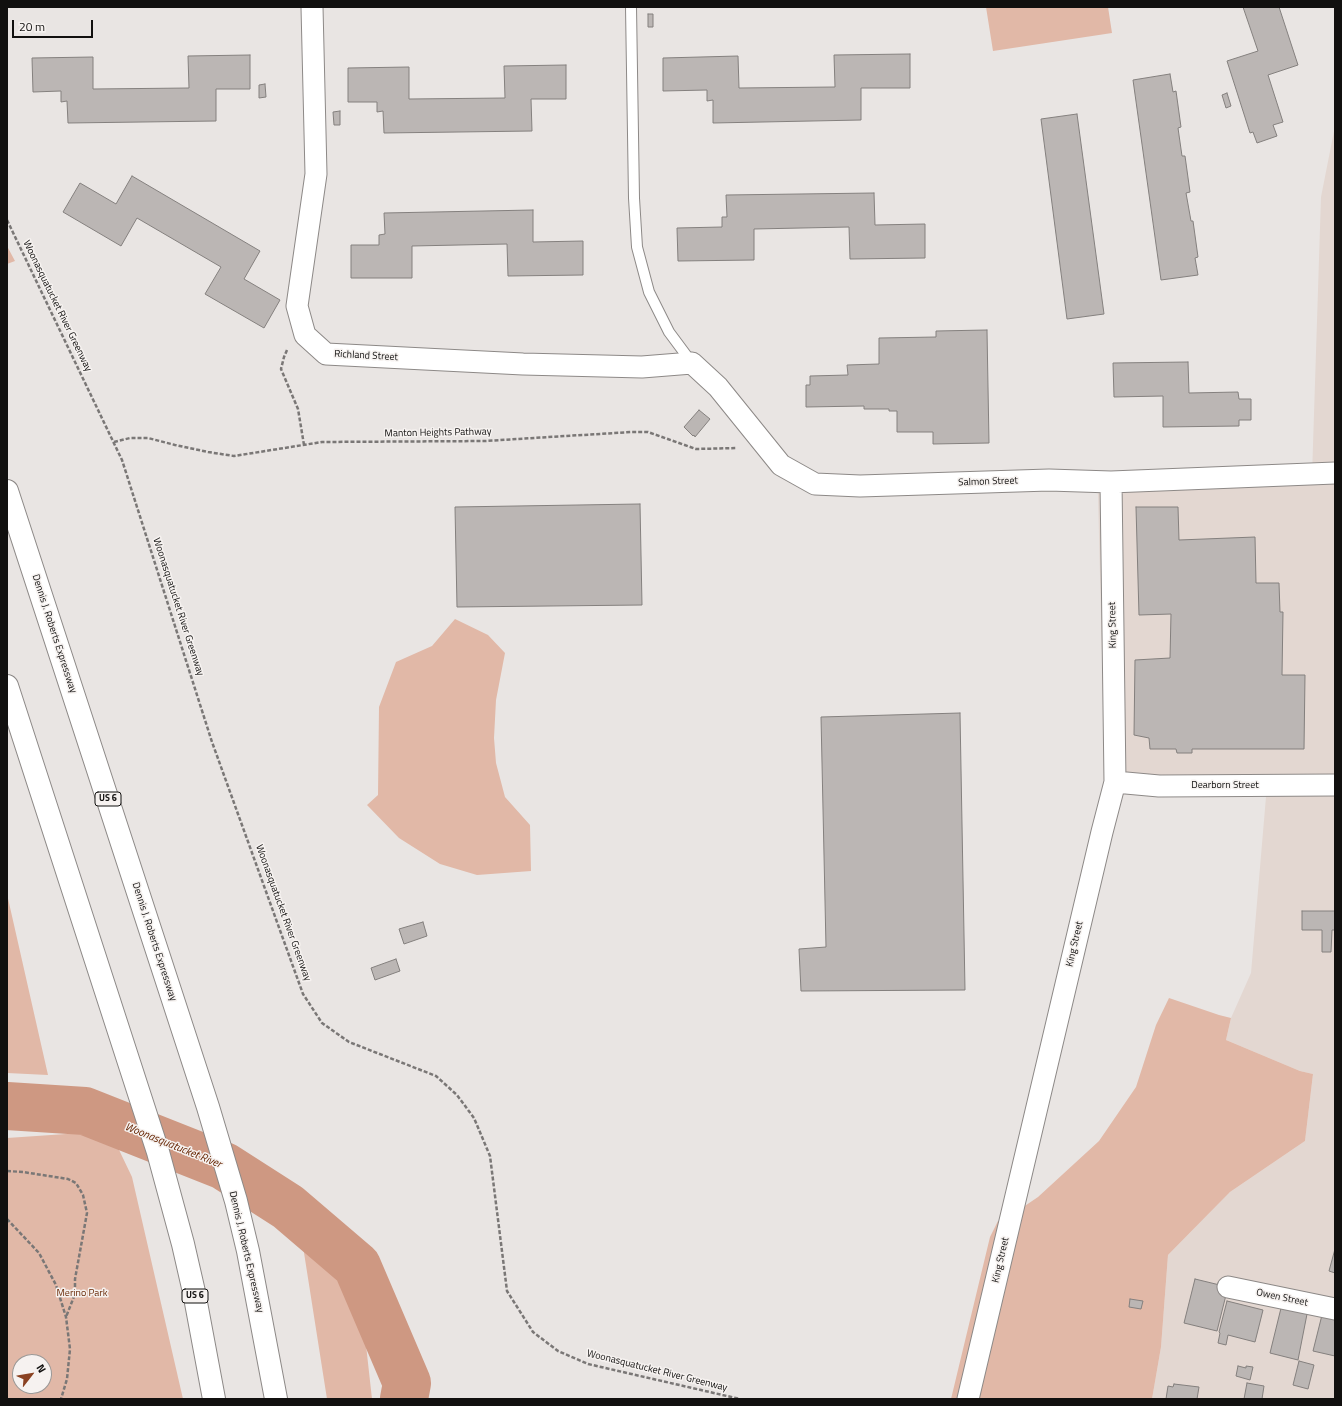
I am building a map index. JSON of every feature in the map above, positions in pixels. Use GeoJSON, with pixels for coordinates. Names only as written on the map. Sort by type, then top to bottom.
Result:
{"type":"FeatureCollection","features":[{"type":"Feature","properties":{"kind":"highway","name":"Dennis J. Roberts Expressway"},"geometry":{"type":"LineString","coordinates":[[7,492],[208,1107],[241,1221],[258,1300],[276,1399]]}},
{"type":"Feature","properties":{"kind":"highway","name":"US 6"},"geometry":{"type":"LineString","coordinates":[[7,686],[156,1145],[194,1292],[214,1399]]}},
{"type":"Feature","properties":{"kind":"street"},"geometry":{"type":"LineString","coordinates":[[305,335],[298,306],[316,174],[312,7]]}},
{"type":"Feature","properties":{"kind":"street","name":"Richland Street"},"geometry":{"type":"LineString","coordinates":[[305,335],[326,354],[539,364],[642,367],[692,363]]}},
{"type":"Feature","properties":{"kind":"street","name":"Salmon Street"},"geometry":{"type":"LineString","coordinates":[[692,363],[718,387],[782,465],[815,484],[860,486],[1049,480],[1112,482],[1335,472]]}},
{"type":"Feature","properties":{"kind":"street","name":"King Street"},"geometry":{"type":"LineString","coordinates":[[968,1399],[1100,839],[1115,782],[1112,482]]}},
{"type":"Feature","properties":{"kind":"street","name":"Dearborn Street"},"geometry":{"type":"LineString","coordinates":[[1115,782],[1159,786],[1335,785]]}},
{"type":"Feature","properties":{"kind":"street","name":"Owen Street"},"geometry":{"type":"LineString","coordinates":[[1228,1287],[1335,1309]]}},
{"type":"Feature","properties":{"kind":"lane"},"geometry":{"type":"LineString","coordinates":[[631,7],[634,198],[637,247],[649,292],[669,332],[692,363]]}},
{"type":"Feature","properties":{"kind":"path","name":"Woonasquatucket River Greenway"},"geometry":{"type":"LineString","coordinates":[[7,220],[122,460],[212,742],[303,994],[322,1023],[349,1042],[436,1076],[457,1095],[474,1118],[490,1156],[507,1291],[533,1332],[558,1351],[588,1364],[740,1399]]}},
{"type":"Feature","properties":{"kind":"path"},"geometry":{"type":"LineString","coordinates":[[304,444],[298,409],[281,369],[284,357],[292,340],[305,335]]}},
{"type":"Feature","properties":{"kind":"path","name":"Manton Heights Pathway"},"geometry":{"type":"LineString","coordinates":[[114,442],[130,438],[148,438],[195,450],[234,456],[322,442],[485,441],[648,432],[696,449],[729,449],[742,447]]}},
{"type":"Feature","properties":{"kind":"path"},"geometry":{"type":"LineString","coordinates":[[7,1171],[68,1179],[76,1183],[83,1195],[87,1213],[75,1279],[75,1294],[66,1317]]}},
{"type":"Feature","properties":{"kind":"path"},"geometry":{"type":"LineString","coordinates":[[7,1219],[38,1253],[56,1285],[66,1317],[70,1349],[67,1379],[61,1399]]}},
{"type":"Feature","properties":{"kind":"shaded area"},"geometry":{"type":"Polygon","coordinates":[[[1335,126],[1335,1399],[1152,1399],[1161,1347],[1168,1255],[1230,1192],[1305,1141],[1313,1074],[1300,1071],[1226,1040],[1231,1018],[1251,973],[1266,797],[1263,792],[1105,777],[1097,488],[1312,476],[1321,197],[1335,126]]]}},
{"type":"Feature","properties":{"kind":"green space"},"geometry":{"type":"Polygon","coordinates":[[[986,7],[1108,7],[1112,33],[993,51],[986,7]]]}},
{"type":"Feature","properties":{"kind":"green space"},"geometry":{"type":"Polygon","coordinates":[[[7,246],[15,261],[7,264],[7,246]]]}},
{"type":"Feature","properties":{"kind":"green space"},"geometry":{"type":"Polygon","coordinates":[[[455,619],[488,635],[505,653],[496,700],[494,738],[496,763],[505,797],[530,825],[531,871],[477,875],[440,864],[399,838],[367,805],[378,795],[379,707],[396,662],[432,646],[455,619]]]}},
{"type":"Feature","properties":{"kind":"green space"},"geometry":{"type":"Polygon","coordinates":[[[7,894],[48,1075],[7,1073],[7,894]]]}},
{"type":"Feature","properties":{"kind":"green space"},"geometry":{"type":"Polygon","coordinates":[[[1169,998],[1231,1018],[1226,1040],[1300,1071],[1313,1074],[1305,1141],[1230,1192],[1168,1255],[1161,1347],[1152,1399],[951,1399],[990,1237],[998,1221],[1001,1222],[1038,1197],[1099,1141],[1136,1087],[1156,1025],[1169,998]]]}},
{"type":"Feature","properties":{"kind":"green space","name":"Merino Park"},"geometry":{"type":"Polygon","coordinates":[[[110,1131],[132,1177],[183,1399],[7,1399],[7,1138],[110,1131]]]}},
{"type":"Feature","properties":{"kind":"green space"},"geometry":{"type":"Polygon","coordinates":[[[302,1240],[323,1258],[344,1283],[364,1327],[372,1399],[327,1399],[302,1240]]]}},
{"type":"Feature","properties":{"kind":"building"},"geometry":{"type":"Polygon","coordinates":[[[1243,7],[1279,7],[1298,65],[1268,75],[1283,122],[1273,125],[1277,136],[1257,143],[1253,132],[1250,133],[1227,61],[1258,51],[1243,7]]]}},
{"type":"Feature","properties":{"kind":"building"},"geometry":{"type":"Polygon","coordinates":[[[648,14],[653,14],[653,27],[648,27],[648,14]]]}},
{"type":"Feature","properties":{"kind":"building"},"geometry":{"type":"Polygon","coordinates":[[[910,54],[910,88],[861,88],[861,120],[713,123],[713,100],[707,101],[707,90],[663,91],[663,58],[738,56],[739,88],[835,87],[834,55],[910,54]]]}},
{"type":"Feature","properties":{"kind":"building"},"geometry":{"type":"Polygon","coordinates":[[[250,55],[250,89],[216,89],[216,121],[68,123],[67,101],[61,102],[61,91],[33,92],[32,58],[93,57],[93,89],[189,88],[188,56],[250,55]]]}},
{"type":"Feature","properties":{"kind":"building"},"geometry":{"type":"Polygon","coordinates":[[[566,65],[566,99],[531,99],[532,131],[384,133],[383,111],[377,112],[377,102],[348,102],[348,68],[409,67],[409,99],[505,98],[504,66],[566,65]]]}},
{"type":"Feature","properties":{"kind":"building"},"geometry":{"type":"Polygon","coordinates":[[[1170,74],[1173,92],[1176,91],[1181,127],[1178,128],[1182,156],[1185,156],[1190,192],[1186,193],[1191,221],[1193,221],[1198,257],[1195,258],[1198,275],[1161,280],[1133,80],[1170,74]]]}},
{"type":"Feature","properties":{"kind":"building"},"geometry":{"type":"Polygon","coordinates":[[[265,84],[266,97],[259,98],[259,85],[265,84]]]}},
{"type":"Feature","properties":{"kind":"building"},"geometry":{"type":"Polygon","coordinates":[[[1227,93],[1231,106],[1226,108],[1222,95],[1227,93]]]}},
{"type":"Feature","properties":{"kind":"building"},"geometry":{"type":"Polygon","coordinates":[[[340,111],[340,125],[334,125],[333,112],[340,111]]]}},
{"type":"Feature","properties":{"kind":"building"},"geometry":{"type":"Polygon","coordinates":[[[1077,114],[1104,314],[1067,319],[1041,119],[1077,114]]]}},
{"type":"Feature","properties":{"kind":"building"},"geometry":{"type":"Polygon","coordinates":[[[132,176],[260,251],[244,279],[280,300],[264,328],[205,294],[221,267],[137,218],[121,246],[63,212],[80,183],[116,204],[132,176]]]}},
{"type":"Feature","properties":{"kind":"building"},"geometry":{"type":"Polygon","coordinates":[[[874,193],[875,225],[925,224],[925,258],[850,259],[849,227],[754,229],[754,260],[678,261],[677,228],[722,227],[722,217],[727,217],[726,195],[874,193]]]}},
{"type":"Feature","properties":{"kind":"building"},"geometry":{"type":"Polygon","coordinates":[[[533,210],[533,242],[583,241],[583,275],[508,276],[507,244],[412,246],[412,278],[351,278],[351,245],[379,245],[379,235],[385,234],[384,213],[533,210]]]}},
{"type":"Feature","properties":{"kind":"building"},"geometry":{"type":"Polygon","coordinates":[[[987,330],[989,443],[933,444],[933,432],[897,432],[897,411],[889,411],[889,409],[864,409],[864,406],[806,407],[806,385],[810,385],[810,376],[848,375],[847,365],[879,364],[879,338],[936,337],[936,331],[987,330]]]}},
{"type":"Feature","properties":{"kind":"building"},"geometry":{"type":"Polygon","coordinates":[[[1188,362],[1189,393],[1238,392],[1239,399],[1251,399],[1251,420],[1239,420],[1239,426],[1163,427],[1163,396],[1114,397],[1113,363],[1188,362]]]}},
{"type":"Feature","properties":{"kind":"building"},"geometry":{"type":"Polygon","coordinates":[[[699,410],[710,419],[695,437],[684,427],[699,410]]]}},
{"type":"Feature","properties":{"kind":"building"},"geometry":{"type":"Polygon","coordinates":[[[640,504],[642,605],[457,607],[455,507],[640,504]]]}},
{"type":"Feature","properties":{"kind":"building"},"geometry":{"type":"Polygon","coordinates":[[[1136,507],[1178,507],[1179,540],[1255,537],[1256,583],[1279,583],[1280,612],[1283,612],[1282,675],[1305,675],[1304,749],[1192,749],[1192,753],[1177,753],[1176,749],[1150,749],[1149,738],[1134,735],[1135,660],[1170,658],[1171,614],[1139,615],[1136,507]]]}},
{"type":"Feature","properties":{"kind":"building"},"geometry":{"type":"Polygon","coordinates":[[[960,713],[965,990],[801,991],[799,949],[826,947],[821,717],[960,713]]]}},
{"type":"Feature","properties":{"kind":"building"},"geometry":{"type":"Polygon","coordinates":[[[1302,911],[1335,911],[1335,930],[1332,930],[1331,952],[1322,952],[1322,930],[1302,930],[1302,911]]]}},
{"type":"Feature","properties":{"kind":"building"},"geometry":{"type":"Polygon","coordinates":[[[423,922],[427,936],[404,944],[399,929],[423,922]]]}},
{"type":"Feature","properties":{"kind":"building"},"geometry":{"type":"Polygon","coordinates":[[[396,959],[400,971],[375,980],[371,968],[396,959]]]}},
{"type":"Feature","properties":{"kind":"building"},"geometry":{"type":"Polygon","coordinates":[[[1335,1249],[1335,1273],[1329,1271],[1335,1249]]]}},
{"type":"Feature","properties":{"kind":"building"},"geometry":{"type":"Polygon","coordinates":[[[1195,1279],[1228,1287],[1217,1331],[1184,1323],[1195,1279]]]}},
{"type":"Feature","properties":{"kind":"building"},"geometry":{"type":"Polygon","coordinates":[[[1130,1299],[1143,1301],[1141,1309],[1129,1307],[1130,1299]]]}},
{"type":"Feature","properties":{"kind":"building"},"geometry":{"type":"Polygon","coordinates":[[[1283,1300],[1308,1309],[1298,1360],[1270,1353],[1283,1300]]]}},
{"type":"Feature","properties":{"kind":"building"},"geometry":{"type":"Polygon","coordinates":[[[1227,1301],[1263,1310],[1255,1342],[1228,1335],[1226,1345],[1218,1343],[1219,1332],[1227,1301]]]}},
{"type":"Feature","properties":{"kind":"building"},"geometry":{"type":"Polygon","coordinates":[[[1323,1311],[1335,1314],[1335,1356],[1313,1351],[1323,1311]]]}},
{"type":"Feature","properties":{"kind":"building"},"geometry":{"type":"Polygon","coordinates":[[[1299,1361],[1314,1365],[1308,1389],[1293,1385],[1299,1361]]]}},
{"type":"Feature","properties":{"kind":"building"},"geometry":{"type":"Polygon","coordinates":[[[1238,1366],[1246,1368],[1246,1366],[1253,1367],[1250,1380],[1236,1376],[1238,1366]]]}},
{"type":"Feature","properties":{"kind":"building"},"geometry":{"type":"Polygon","coordinates":[[[1247,1383],[1264,1386],[1262,1399],[1244,1399],[1247,1383]]]}},
{"type":"Feature","properties":{"kind":"building"},"geometry":{"type":"Polygon","coordinates":[[[1174,1384],[1199,1387],[1197,1399],[1166,1399],[1168,1386],[1173,1387],[1174,1384]]]}},
{"type":"Feature","properties":{"kind":"waterway","name":"Woonasquatucket River"},"geometry":{"type":"LineString","coordinates":[[7,1106],[85,1111],[224,1166],[288,1207],[357,1266],[407,1383],[404,1399]]}}]}
